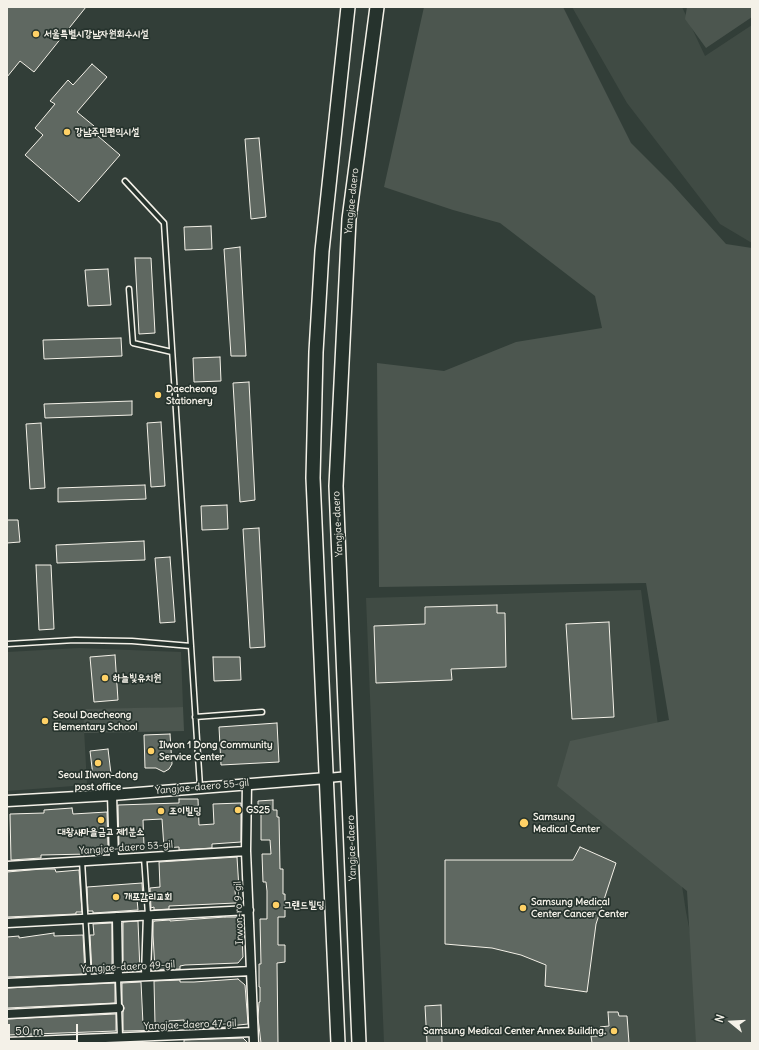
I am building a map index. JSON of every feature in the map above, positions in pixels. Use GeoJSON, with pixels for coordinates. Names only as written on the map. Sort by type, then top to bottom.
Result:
{"type":"FeatureCollection","features":[{"type":"Feature","properties":{"kind":"main road"},"geometry":{"type":"LineString","coordinates":[[338,1043],[313,478],[316,352],[322,251],[348,7]]}},
{"type":"Feature","properties":{"kind":"main road","name":"Yangjae-daero"},"geometry":{"type":"LineString","coordinates":[[359,1043],[350,776],[336,486],[349,219],[377,7]]}},
{"type":"Feature","properties":{"kind":"main road"},"geometry":{"type":"LineString","coordinates":[[365,91],[385,7]]}},
{"type":"Feature","properties":{"kind":"street","name":"Yangjae-daero 55-gil"},"geometry":{"type":"LineString","coordinates":[[7,801],[112,795],[247,783],[350,776]]}},
{"type":"Feature","properties":{"kind":"street","name":"Irwon-ro 9-gil"},"geometry":{"type":"LineString","coordinates":[[247,783],[246,851],[254,1043]]}},
{"type":"Feature","properties":{"kind":"street"},"geometry":{"type":"LineString","coordinates":[[112,795],[114,859]]}},
{"type":"Feature","properties":{"kind":"street","name":"Yangjae-daero 53-gil"},"geometry":{"type":"LineString","coordinates":[[7,866],[246,851]]}},
{"type":"Feature","properties":{"kind":"street"},"geometry":{"type":"LineString","coordinates":[[7,923],[249,910]]}},
{"type":"Feature","properties":{"kind":"street"},"geometry":{"type":"LineString","coordinates":[[146,976],[148,915]]}},
{"type":"Feature","properties":{"kind":"street"},"geometry":{"type":"LineString","coordinates":[[117,917],[118,978]]}},
{"type":"Feature","properties":{"kind":"street","name":"Yangjae-daero 49-gil"},"geometry":{"type":"LineString","coordinates":[[7,983],[251,971]]}},
{"type":"Feature","properties":{"kind":"street"},"geometry":{"type":"LineString","coordinates":[[7,1014],[119,1008]]}},
{"type":"Feature","properties":{"kind":"street","name":"Yangjae-daero 47-gil"},"geometry":{"type":"LineString","coordinates":[[7,1042],[90,1041],[120,1038],[153,1040],[253,1032]]}},
{"type":"Feature","properties":{"kind":"lane"},"geometry":{"type":"LineString","coordinates":[[125,181],[164,223],[200,787]]}},
{"type":"Feature","properties":{"kind":"lane"},"geometry":{"type":"LineString","coordinates":[[129,289],[133,343],[172,352]]}},
{"type":"Feature","properties":{"kind":"lane"},"geometry":{"type":"LineString","coordinates":[[7,644],[75,640],[132,641],[191,646]]}},
{"type":"Feature","properties":{"kind":"lane"},"geometry":{"type":"LineString","coordinates":[[195,717],[262,712]]}},
{"type":"Feature","properties":{"kind":"lane"},"geometry":{"type":"LineString","coordinates":[[144,857],[148,915]]}},
{"type":"Feature","properties":{"kind":"lane"},"geometry":{"type":"LineString","coordinates":[[82,861],[89,980]]}},
{"type":"Feature","properties":{"kind":"lane"},"geometry":{"type":"LineString","coordinates":[[118,978],[120,1038]]}},
{"type":"Feature","properties":{"kind":"shaded area"},"geometry":{"type":"Polygon","coordinates":[[[424,7],[563,7],[631,143],[672,184],[726,244],[752,248],[752,1043],[696,1043],[687,891],[557,786],[570,741],[669,720],[646,583],[379,587],[377,363],[444,371],[516,342],[602,328],[595,296],[500,223],[453,210],[384,187],[424,7]]]}},
{"type":"Feature","properties":{"kind":"shaded area"},"geometry":{"type":"Polygon","coordinates":[[[572,7],[682,7],[705,56],[752,25],[752,243],[720,224],[627,103],[572,7]]]}},
{"type":"Feature","properties":{"kind":"shaded area"},"geometry":{"type":"Polygon","coordinates":[[[687,7],[752,7],[752,17],[706,48],[685,19],[687,7]]]}},
{"type":"Feature","properties":{"kind":"shaded area","name":"Samsung Medical Center"},"geometry":{"type":"Polygon","coordinates":[[[641,590],[659,734],[686,912],[712,1043],[384,1043],[366,598],[641,590]]]}},
{"type":"Feature","properties":{"kind":"shaded area","name":"Seoul Daecheong Elementary School"},"geometry":{"type":"Polygon","coordinates":[[[79,648],[181,652],[183,707],[83,710],[87,785],[7,791],[7,652],[79,648]]]}},
{"type":"Feature","properties":{"kind":"shaded area"},"geometry":{"type":"Polygon","coordinates":[[[183,707],[184,731],[84,733],[83,709],[183,707]]]}},
{"type":"Feature","properties":{"kind":"building","name":"서울특별시강남자원회수시설"},"geometry":{"type":"Polygon","coordinates":[[[7,7],[86,7],[34,72],[20,61],[7,77],[7,7]]]}},
{"type":"Feature","properties":{"kind":"building","name":"강남주민편익시설"},"geometry":{"type":"Polygon","coordinates":[[[92,64],[107,77],[77,112],[94,126],[91,130],[120,155],[79,202],[25,155],[43,135],[35,128],[55,104],[50,101],[68,80],[73,85],[92,64]]]}},
{"type":"Feature","properties":{"kind":"building"},"geometry":{"type":"Polygon","coordinates":[[[259,138],[266,217],[251,219],[245,139],[259,138]]]}},
{"type":"Feature","properties":{"kind":"building"},"geometry":{"type":"Polygon","coordinates":[[[211,226],[212,249],[185,250],[184,227],[211,226]]]}},
{"type":"Feature","properties":{"kind":"building"},"geometry":{"type":"Polygon","coordinates":[[[240,247],[246,356],[231,356],[224,249],[240,247]]]}},
{"type":"Feature","properties":{"kind":"building"},"geometry":{"type":"Polygon","coordinates":[[[135,258],[151,258],[155,333],[139,334],[135,258]]]}},
{"type":"Feature","properties":{"kind":"building"},"geometry":{"type":"Polygon","coordinates":[[[108,269],[111,305],[88,306],[85,270],[108,269]]]}},
{"type":"Feature","properties":{"kind":"building"},"geometry":{"type":"Polygon","coordinates":[[[121,338],[122,356],[44,359],[43,340],[121,338]]]}},
{"type":"Feature","properties":{"kind":"building"},"geometry":{"type":"Polygon","coordinates":[[[220,357],[221,381],[194,382],[193,358],[220,357]]]}},
{"type":"Feature","properties":{"kind":"building"},"geometry":{"type":"Polygon","coordinates":[[[249,382],[255,500],[240,502],[233,383],[249,382]]]}},
{"type":"Feature","properties":{"kind":"building"},"geometry":{"type":"Polygon","coordinates":[[[132,401],[132,415],[45,418],[44,404],[132,401]]]}},
{"type":"Feature","properties":{"kind":"building"},"geometry":{"type":"Polygon","coordinates":[[[161,422],[165,486],[151,487],[147,423],[161,422]]]}},
{"type":"Feature","properties":{"kind":"building"},"geometry":{"type":"Polygon","coordinates":[[[41,423],[45,488],[30,489],[26,424],[41,423]]]}},
{"type":"Feature","properties":{"kind":"building"},"geometry":{"type":"Polygon","coordinates":[[[145,485],[146,499],[58,502],[58,488],[145,485]]]}},
{"type":"Feature","properties":{"kind":"building"},"geometry":{"type":"Polygon","coordinates":[[[227,505],[228,529],[202,530],[201,506],[227,505]]]}},
{"type":"Feature","properties":{"kind":"building"},"geometry":{"type":"Polygon","coordinates":[[[7,520],[18,520],[20,542],[7,543],[7,520]]]}},
{"type":"Feature","properties":{"kind":"building"},"geometry":{"type":"Polygon","coordinates":[[[259,528],[265,647],[250,648],[243,529],[259,528]]]}},
{"type":"Feature","properties":{"kind":"building"},"geometry":{"type":"Polygon","coordinates":[[[144,541],[145,560],[57,563],[56,545],[144,541]]]}},
{"type":"Feature","properties":{"kind":"building"},"geometry":{"type":"Polygon","coordinates":[[[170,557],[175,622],[160,623],[155,558],[170,557]]]}},
{"type":"Feature","properties":{"kind":"building"},"geometry":{"type":"Polygon","coordinates":[[[36,565],[51,565],[54,629],[39,630],[36,565]]]}},
{"type":"Feature","properties":{"kind":"building"},"geometry":{"type":"Polygon","coordinates":[[[497,605],[497,613],[505,613],[506,667],[451,669],[452,680],[376,683],[374,626],[425,624],[425,607],[497,605]]]}},
{"type":"Feature","properties":{"kind":"building"},"geometry":{"type":"Polygon","coordinates":[[[609,622],[614,717],[572,719],[566,624],[609,622]]]}},
{"type":"Feature","properties":{"kind":"building"},"geometry":{"type":"Polygon","coordinates":[[[115,655],[118,700],[94,702],[90,657],[115,655]]]}},
{"type":"Feature","properties":{"kind":"building"},"geometry":{"type":"Polygon","coordinates":[[[213,657],[240,657],[241,680],[214,681],[213,657]]]}},
{"type":"Feature","properties":{"kind":"building"},"geometry":{"type":"Polygon","coordinates":[[[277,723],[279,762],[221,765],[219,727],[277,723]]]}},
{"type":"Feature","properties":{"kind":"building"},"geometry":{"type":"Polygon","coordinates":[[[170,734],[172,764],[169,769],[164,772],[156,768],[145,768],[144,735],[170,734]]]}},
{"type":"Feature","properties":{"kind":"building"},"geometry":{"type":"Polygon","coordinates":[[[108,749],[111,774],[93,776],[90,751],[108,749]]]}},
{"type":"Feature","properties":{"kind":"building"},"geometry":{"type":"Polygon","coordinates":[[[179,799],[198,799],[199,825],[214,824],[213,804],[241,803],[241,842],[212,844],[212,848],[179,850],[179,847],[164,848],[162,819],[143,820],[144,846],[119,848],[118,805],[179,803],[179,799]]]}},
{"type":"Feature","properties":{"kind":"building"},"geometry":{"type":"Polygon","coordinates":[[[273,800],[273,810],[277,810],[277,817],[279,817],[280,869],[283,869],[283,894],[285,894],[285,917],[278,917],[278,945],[285,945],[285,962],[277,963],[278,1043],[261,1043],[258,1018],[260,1002],[259,964],[261,964],[260,919],[267,919],[267,891],[266,882],[263,882],[262,854],[271,854],[270,840],[261,840],[261,812],[258,812],[258,801],[273,800]]]}},
{"type":"Feature","properties":{"kind":"building"},"geometry":{"type":"Polygon","coordinates":[[[72,808],[73,814],[107,812],[108,848],[106,848],[106,851],[89,852],[89,854],[41,855],[41,858],[11,860],[10,814],[44,813],[44,810],[72,808]]]}},
{"type":"Feature","properties":{"kind":"building","name":"Samsung Medical Center Cancer Center"},"geometry":{"type":"Polygon","coordinates":[[[580,847],[616,863],[596,924],[587,992],[545,986],[546,965],[521,955],[492,948],[445,944],[445,860],[573,860],[580,847]]]}},
{"type":"Feature","properties":{"kind":"building"},"geometry":{"type":"Polygon","coordinates":[[[237,857],[239,889],[235,890],[236,903],[169,906],[169,909],[154,910],[154,907],[151,908],[150,888],[160,887],[159,862],[237,857]]]}},
{"type":"Feature","properties":{"kind":"building"},"geometry":{"type":"Polygon","coordinates":[[[55,869],[56,872],[79,870],[82,912],[76,912],[76,914],[7,917],[7,872],[55,869]]]}},
{"type":"Feature","properties":{"kind":"building","name":"개포감리교회"},"geometry":{"type":"Polygon","coordinates":[[[142,883],[143,899],[137,899],[138,910],[93,913],[93,911],[88,911],[87,887],[142,883]]]}},
{"type":"Feature","properties":{"kind":"building"},"geometry":{"type":"Polygon","coordinates":[[[241,917],[243,957],[238,963],[185,965],[180,966],[180,969],[155,970],[153,922],[241,917]]]}},
{"type":"Feature","properties":{"kind":"building"},"geometry":{"type":"Polygon","coordinates":[[[138,921],[140,971],[123,972],[123,922],[138,921]]]}},
{"type":"Feature","properties":{"kind":"building"},"geometry":{"type":"Polygon","coordinates":[[[112,923],[112,972],[92,973],[90,935],[94,935],[93,924],[112,923]]]}},
{"type":"Feature","properties":{"kind":"building"},"geometry":{"type":"Polygon","coordinates":[[[54,933],[54,936],[83,935],[85,974],[7,977],[7,937],[19,936],[19,938],[54,933]]]}},
{"type":"Feature","properties":{"kind":"building"},"geometry":{"type":"Polygon","coordinates":[[[238,979],[245,985],[248,1024],[229,1026],[231,1027],[184,1029],[184,1020],[169,1021],[169,1030],[123,1031],[124,1008],[122,1004],[122,983],[141,982],[143,1024],[155,1024],[154,981],[180,980],[180,982],[194,982],[238,979]]]}},
{"type":"Feature","properties":{"kind":"building"},"geometry":{"type":"Polygon","coordinates":[[[115,983],[115,1003],[7,1008],[7,988],[115,983]]]}},
{"type":"Feature","properties":{"kind":"building"},"geometry":{"type":"Polygon","coordinates":[[[441,1005],[442,1043],[427,1043],[425,1006],[441,1005]]]}},
{"type":"Feature","properties":{"kind":"building","name":"Samsung Medical Center Annex Building."},"geometry":{"type":"Polygon","coordinates":[[[608,1012],[618,1012],[619,1016],[627,1016],[629,1043],[592,1043],[591,1036],[600,1036],[600,1027],[609,1026],[608,1012]]]}},
{"type":"Feature","properties":{"kind":"building"},"geometry":{"type":"Polygon","coordinates":[[[116,1014],[116,1031],[7,1035],[7,1019],[116,1014]]]}},
{"type":"Feature","properties":{"kind":"building"},"geometry":{"type":"Polygon","coordinates":[[[243,1038],[248,1043],[184,1043],[184,1040],[243,1038]]]}},
{"type":"Feature","properties":{"kind":"place","name":"서울특별시강남자원회수시설"},"geometry":{"type":"Point","coordinates":[36,34]}},
{"type":"Feature","properties":{"kind":"place","name":"강남주민편익시설"},"geometry":{"type":"Point","coordinates":[67,132]}},
{"type":"Feature","properties":{"kind":"place","name":"Daecheong Stationery"},"geometry":{"type":"Point","coordinates":[158,395]}},
{"type":"Feature","properties":{"kind":"place","name":"하늘빛유치원"},"geometry":{"type":"Point","coordinates":[105,678]}},
{"type":"Feature","properties":{"kind":"place","name":"Seoul Daecheong Elementary School"},"geometry":{"type":"Point","coordinates":[45,721]}},
{"type":"Feature","properties":{"kind":"place","name":"Ilwon 1 Dong Community Service Center"},"geometry":{"type":"Point","coordinates":[151,751]}},
{"type":"Feature","properties":{"kind":"place","name":"Seoul Ilwon-dong post office"},"geometry":{"type":"Point","coordinates":[98,763]}},
{"type":"Feature","properties":{"kind":"place","name":"GS25"},"geometry":{"type":"Point","coordinates":[238,810]}},
{"type":"Feature","properties":{"kind":"place","name":"조이빌딩"},"geometry":{"type":"Point","coordinates":[161,811]}},
{"type":"Feature","properties":{"kind":"place","name":"대왕새마을금고 제1분소"},"geometry":{"type":"Point","coordinates":[101,820]}},
{"type":"Feature","properties":{"kind":"place","name":"Samsung Medical Center"},"geometry":{"type":"Point","coordinates":[524,823]}},
{"type":"Feature","properties":{"kind":"place","name":"개포감리교회"},"geometry":{"type":"Point","coordinates":[116,897]}},
{"type":"Feature","properties":{"kind":"place","name":"그랜드빌딩"},"geometry":{"type":"Point","coordinates":[276,905]}},
{"type":"Feature","properties":{"kind":"place","name":"Samsung Medical Center Cancer Center"},"geometry":{"type":"Point","coordinates":[523,908]}},
{"type":"Feature","properties":{"kind":"place","name":"Samsung Medical Center Annex Building."},"geometry":{"type":"Point","coordinates":[614,1031]}}]}
